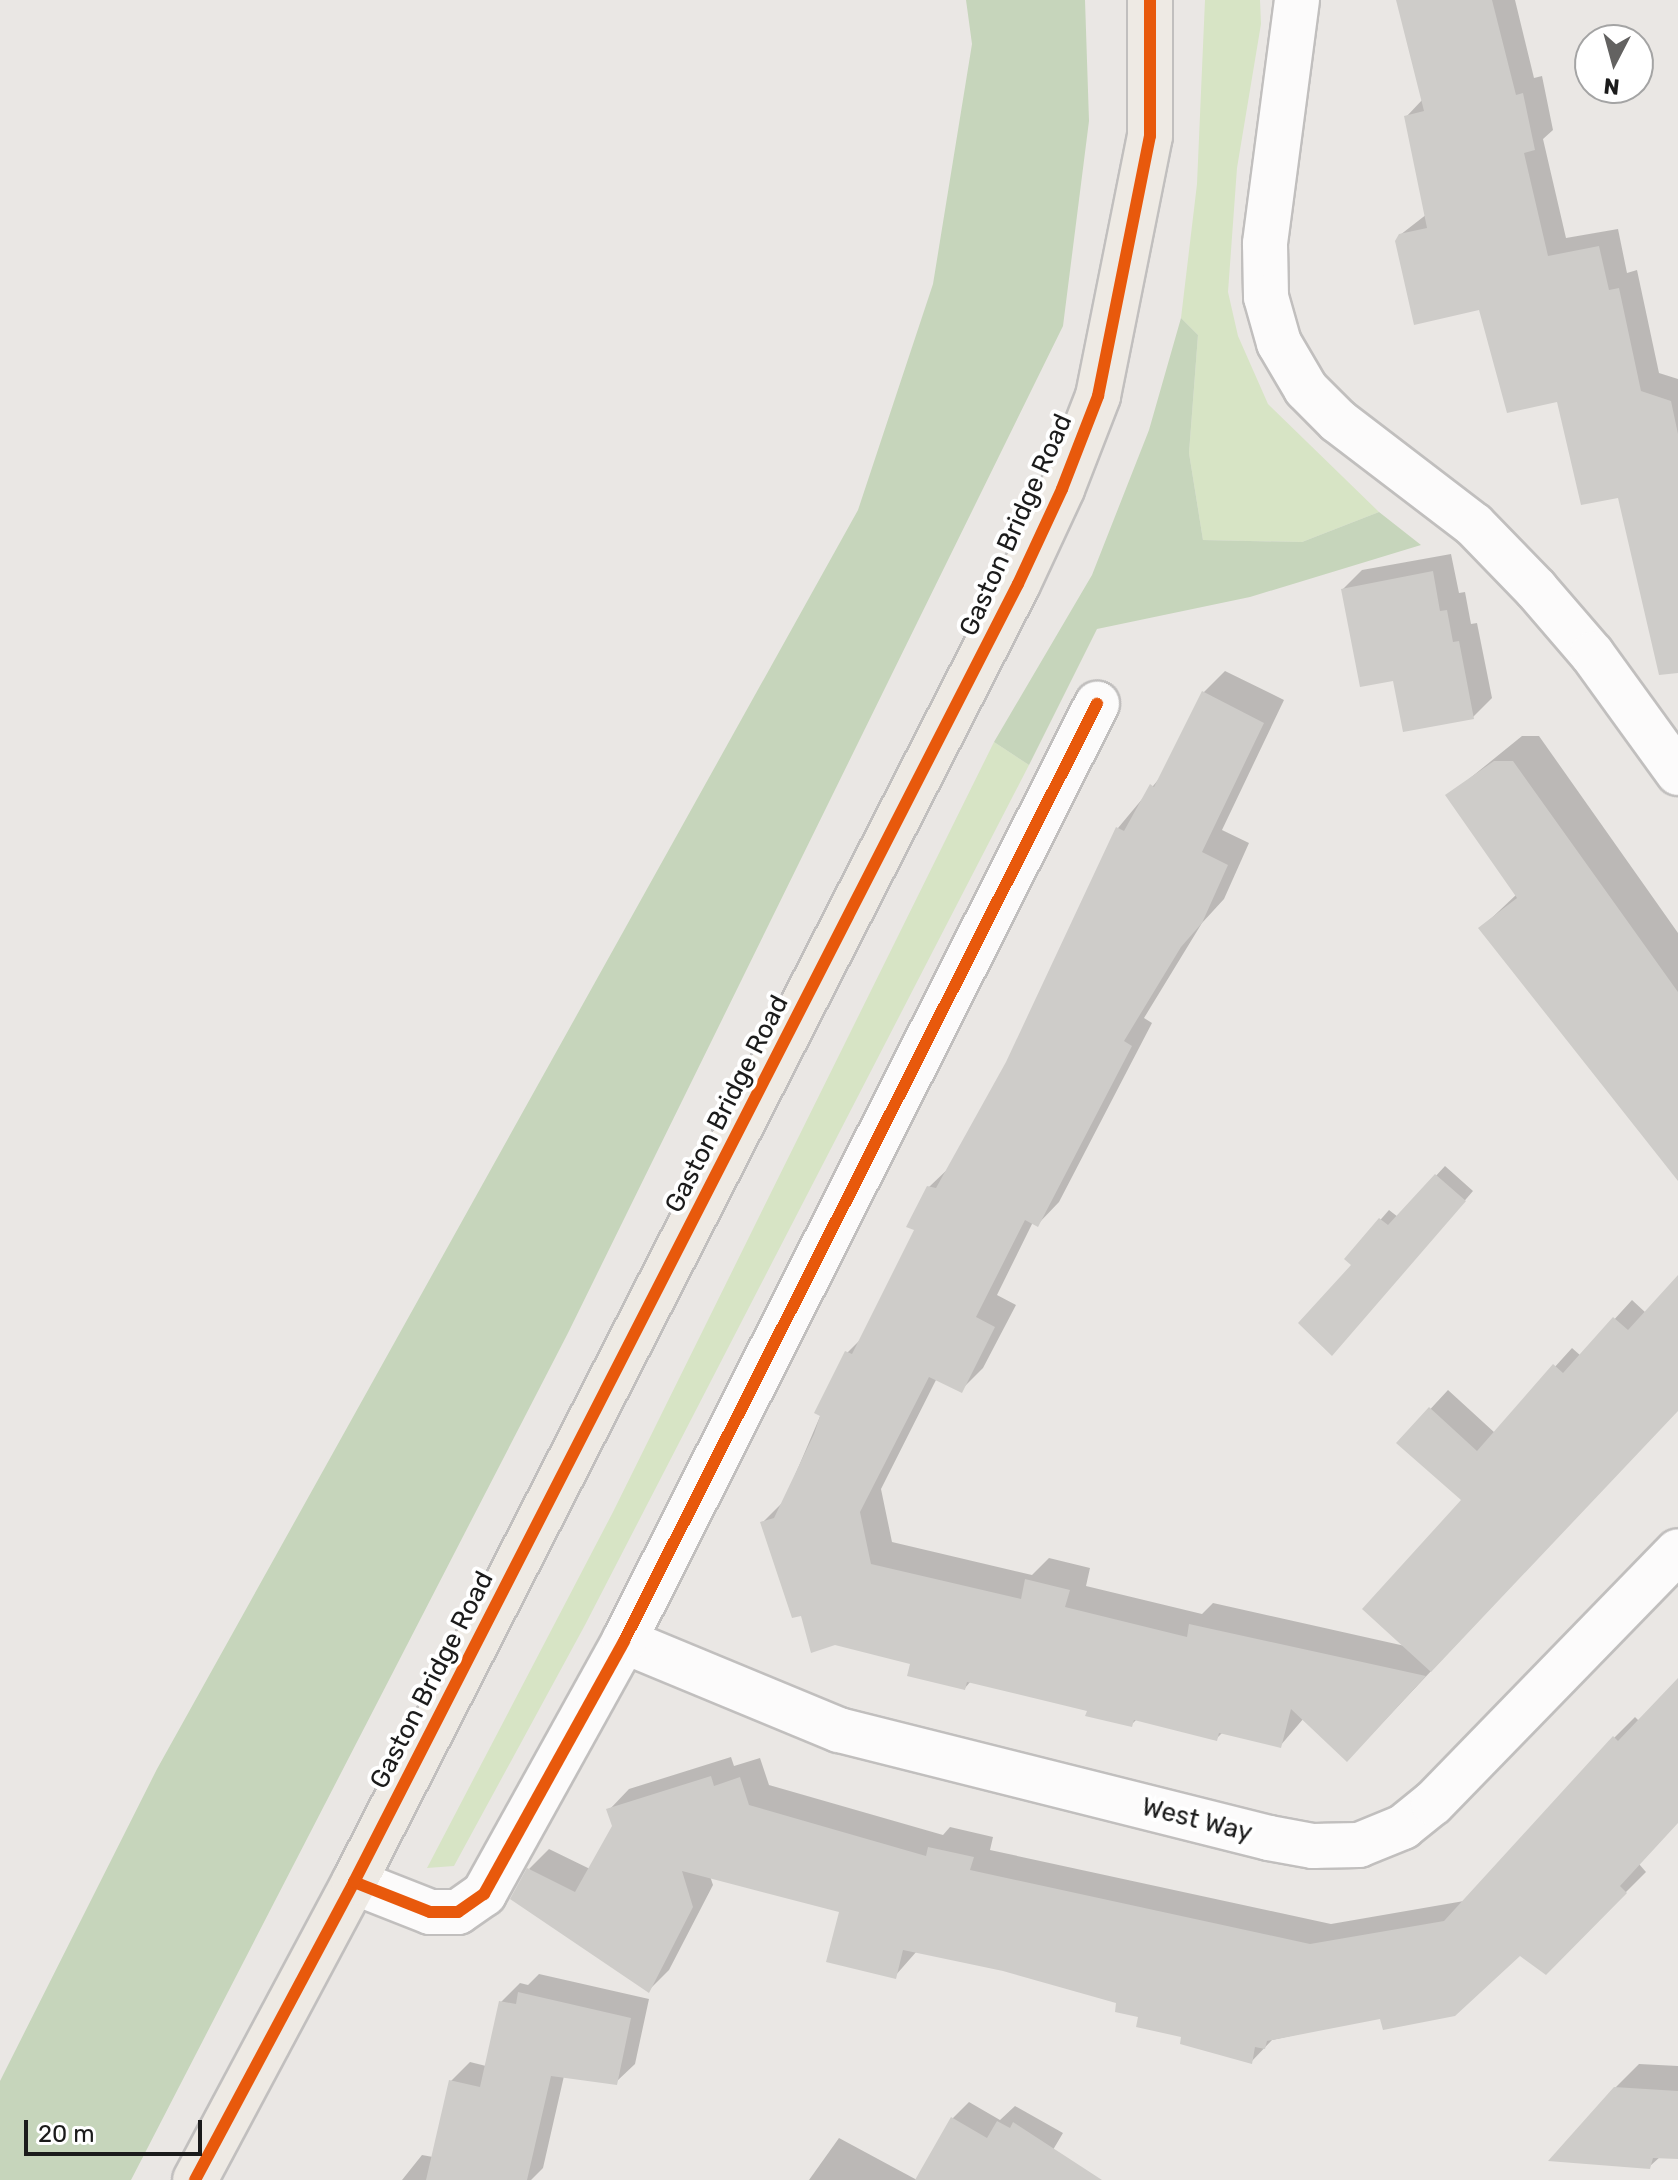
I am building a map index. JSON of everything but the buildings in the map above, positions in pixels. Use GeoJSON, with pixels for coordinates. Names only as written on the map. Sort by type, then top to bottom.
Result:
{"type":"FeatureCollection","features":[{"type":"Feature","properties":{"kind":"main road","name":"Gaston Bridge Road"},"geometry":{"type":"LineString","coordinates":[[195,2180],[354,1882],[1011,599],[1062,489],[1098,396],[1145,163],[1151,108],[1150,0]]}},
{"type":"Feature","properties":{"kind":"street"},"geometry":{"type":"LineString","coordinates":[[1297,0],[1265,244],[1266,297],[1279,343],[1306,389],[1338,421],[1474,525],[1536,589],[1592,654],[1678,773]]}},
{"type":"Feature","properties":{"kind":"street"},"geometry":{"type":"LineString","coordinates":[[354,1882],[430,1912],[458,1912],[484,1894],[624,1641],[1097,704]]}},
{"type":"Feature","properties":{"kind":"street","name":"West Way"},"geometry":{"type":"LineString","coordinates":[[624,1641],[839,1730],[1269,1838],[1313,1846],[1359,1845],[1403,1827],[1433,1803],[1678,1551]]}},
{"type":"Feature","properties":{"kind":"green space"},"geometry":{"type":"Polygon","coordinates":[[[966,0],[1085,0],[1089,121],[1063,326],[568,1333],[131,2180],[0,2180],[0,2081],[157,1769],[858,510],[933,284],[972,44],[966,0]]]}},
{"type":"Feature","properties":{"kind":"green space"},"geometry":{"type":"Polygon","coordinates":[[[1205,0],[1260,0],[1261,24],[1237,168],[1228,292],[1238,336],[1268,404],[1379,512],[1302,542],[1203,540],[1189,453],[1198,335],[1181,318],[1197,184],[1205,0]]]}},
{"type":"Feature","properties":{"kind":"green space"},"geometry":{"type":"Polygon","coordinates":[[[1181,318],[1198,335],[1189,453],[1203,540],[1302,542],[1379,512],[1421,545],[1250,597],[1097,629],[1029,765],[994,742],[1092,575],[1149,430],[1181,318]]]}},
{"type":"Feature","properties":{"kind":"green space"},"geometry":{"type":"Polygon","coordinates":[[[994,742],[1029,765],[585,1625],[454,1866],[427,1868],[613,1512],[994,742]]]}},
{"type":"Feature","properties":{"kind":"cycle path"},"geometry":{"type":"LineString","coordinates":[[195,2180],[354,1882],[1018,584],[1062,489],[1098,396],[1150,136],[1150,0]]}},
{"type":"Feature","properties":{"kind":"cycle path"},"geometry":{"type":"LineString","coordinates":[[354,1882],[430,1912],[458,1912],[484,1894],[624,1641],[1097,704]]}}]}
